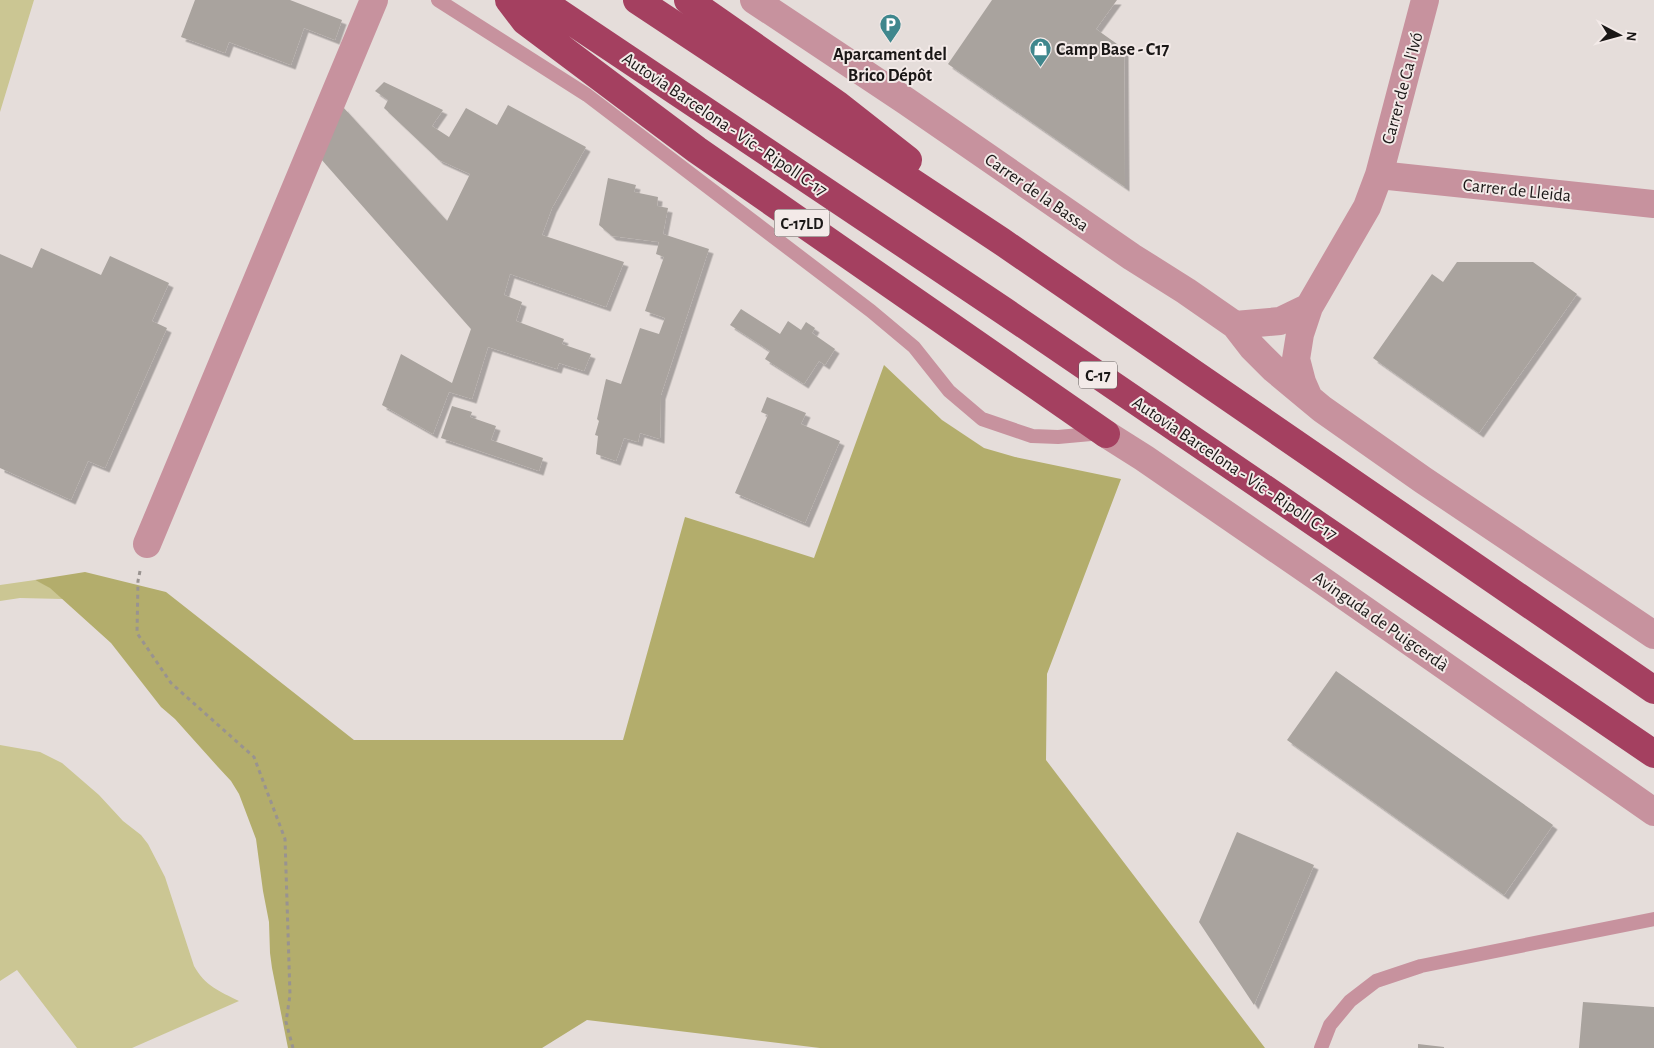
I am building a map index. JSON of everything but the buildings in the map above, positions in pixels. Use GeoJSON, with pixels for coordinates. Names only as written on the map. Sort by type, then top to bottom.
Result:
{"type":"FeatureCollection","features":[{"type":"Feature","properties":{"kind":"highway","name":"C-17LD"},"geometry":{"type":"LineString","coordinates":[[508,0],[525,22],[697,150],[1106,434]]}},
{"type":"Feature","properties":{"kind":"highway","name":"Autovia Barcelona - Vic - Ripoll C-17"},"geometry":{"type":"LineString","coordinates":[[540,0],[1004,311],[1654,754]]}},
{"type":"Feature","properties":{"kind":"highway"},"geometry":{"type":"LineString","coordinates":[[637,0],[1001,241],[1654,690]]}},
{"type":"Feature","properties":{"kind":"highway"},"geometry":{"type":"LineString","coordinates":[[688,0],[838,104],[949,192],[1001,241]]}},
{"type":"Feature","properties":{"kind":"street"},"geometry":{"type":"LineString","coordinates":[[147,544],[374,0]]}},
{"type":"Feature","properties":{"kind":"street","name":"Carrer de la Bassa"},"geometry":{"type":"LineString","coordinates":[[754,0],[1235,325],[1252,347],[1274,369],[1309,398]]}},
{"type":"Feature","properties":{"kind":"street","name":"Carrer de Ca l'Ivó"},"geometry":{"type":"LineString","coordinates":[[1309,307],[1367,207],[1379,175],[1425,0]]}},
{"type":"Feature","properties":{"kind":"street","name":"Carrer de Lleida"},"geometry":{"type":"LineString","coordinates":[[1379,175],[1654,204]]}},
{"type":"Feature","properties":{"kind":"street"},"geometry":{"type":"LineString","coordinates":[[1235,325],[1280,321],[1309,307]]}},
{"type":"Feature","properties":{"kind":"street"},"geometry":{"type":"LineString","coordinates":[[1309,307],[1300,334],[1296,359],[1302,382],[1309,398],[1424,480],[1654,635]]}},
{"type":"Feature","properties":{"kind":"street","name":"Avinguda de Puigcerdà"},"geometry":{"type":"LineString","coordinates":[[1106,434],[1323,581],[1654,812]]}},
{"type":"Feature","properties":{"kind":"lane"},"geometry":{"type":"LineString","coordinates":[[438,0],[587,95],[871,311],[914,347],[949,391],[982,419],[1032,436],[1058,437],[1106,434]]}},
{"type":"Feature","properties":{"kind":"lane"},"geometry":{"type":"LineString","coordinates":[[1321,1048],[1330,1025],[1350,1001],[1376,981],[1421,966],[1654,919]]}},
{"type":"Feature","properties":{"kind":"path"},"geometry":{"type":"LineString","coordinates":[[147,544],[138,581],[137,633],[171,683],[254,757],[285,839],[290,996],[286,1022],[293,1048]]}},
{"type":"Feature","properties":{"kind":"shaded area"},"geometry":{"type":"Polygon","coordinates":[[[0,0],[34,0],[0,112],[0,0]]]}},
{"type":"Feature","properties":{"kind":"shaded area"},"geometry":{"type":"Polygon","coordinates":[[[884,365],[942,420],[984,448],[1015,457],[1121,479],[1047,674],[1046,760],[1265,1048],[820,1048],[587,1020],[542,1048],[288,1048],[272,968],[269,922],[256,839],[239,794],[231,781],[175,719],[161,707],[111,643],[50,588],[35,580],[85,572],[166,592],[354,740],[623,740],[685,517],[814,558],[884,365]]]}},
{"type":"Feature","properties":{"kind":"shaded area"},"geometry":{"type":"Polygon","coordinates":[[[35,580],[50,587],[63,599],[20,598],[0,601],[0,585],[35,580]]]}},
{"type":"Feature","properties":{"kind":"shaded area"},"geometry":{"type":"Polygon","coordinates":[[[0,745],[40,752],[62,763],[99,795],[123,821],[141,835],[148,844],[165,877],[194,966],[198,973],[219,991],[239,1001],[132,1048],[77,1048],[17,970],[0,981],[0,745]]]}},
{"type":"Feature","properties":{"kind":"place","name":"Aparcament del Brico Dépôt"},"geometry":{"type":"Point","coordinates":[890,43]}},
{"type":"Feature","properties":{"kind":"place","name":"Camp Base - C17"},"geometry":{"type":"Point","coordinates":[1040,68]}}]}
